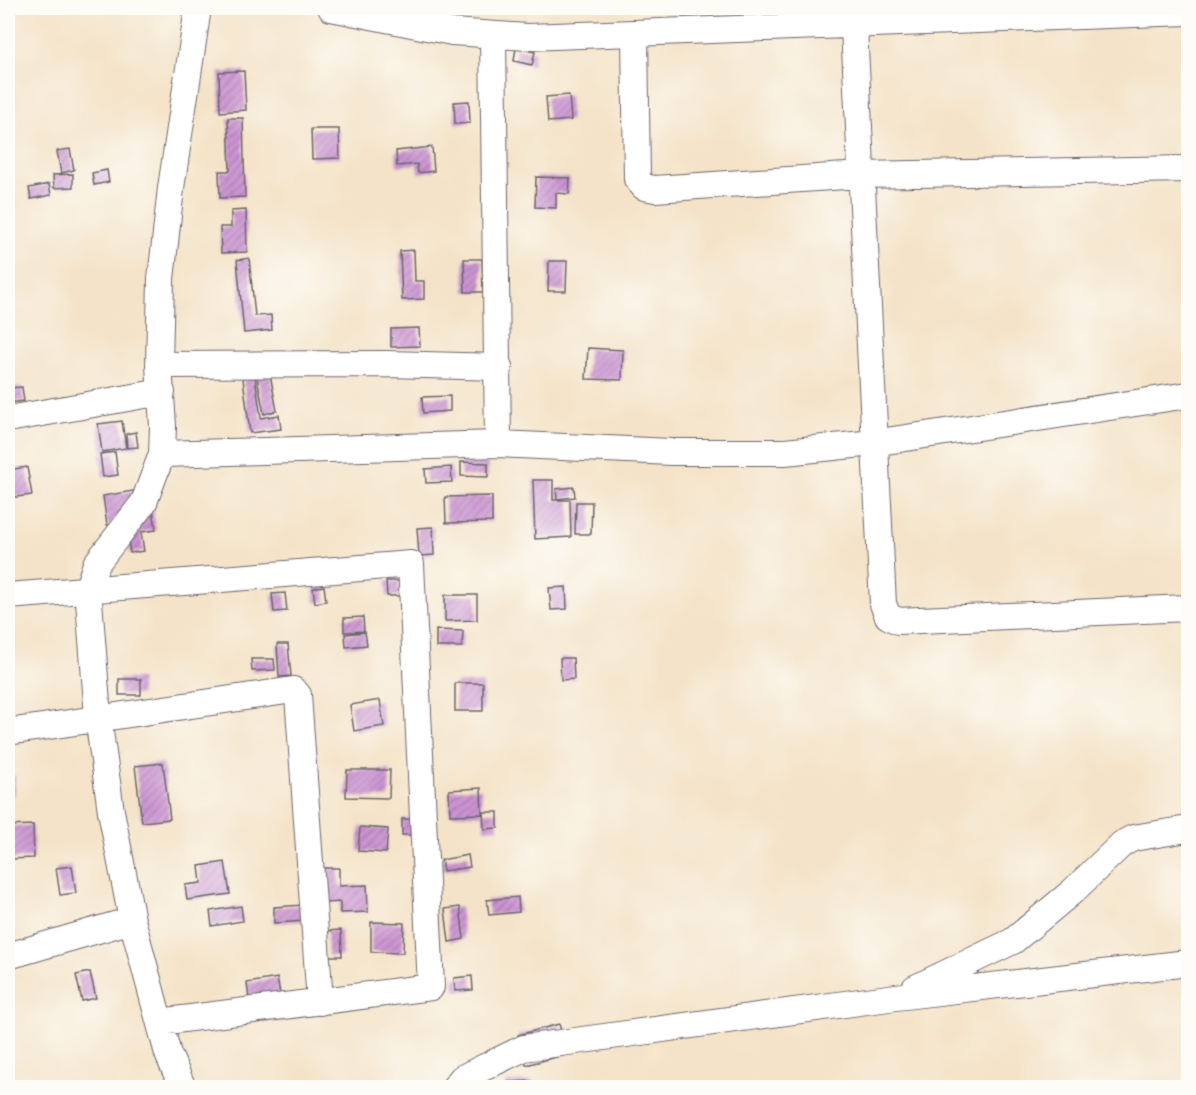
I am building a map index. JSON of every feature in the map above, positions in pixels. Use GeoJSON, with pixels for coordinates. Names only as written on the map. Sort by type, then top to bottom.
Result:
{"type":"FeatureCollection","features":[{"type":"Feature","properties":{"kind":"street"},"geometry":{"type":"LineString","coordinates":[[183,1088],[168,1054],[132,920],[111,811],[99,717],[88,588],[96,564],[144,502],[162,454],[162,392],[159,364],[161,279],[171,188],[198,8]]}},
{"type":"Feature","properties":{"kind":"street"},"geometry":{"type":"LineString","coordinates":[[331,8],[429,18],[493,35],[528,37],[635,33],[853,16],[1188,12]]}},
{"type":"Feature","properties":{"kind":"street"},"geometry":{"type":"LineString","coordinates":[[853,16],[873,443],[883,604],[888,616],[898,621],[1188,608]]}},
{"type":"Feature","properties":{"kind":"street"},"geometry":{"type":"LineString","coordinates":[[635,33],[637,178],[644,187],[655,189],[860,175],[1188,170]]}},
{"type":"Feature","properties":{"kind":"street"},"geometry":{"type":"LineString","coordinates":[[493,35],[499,368],[498,444]]}},
{"type":"Feature","properties":{"kind":"street"},"geometry":{"type":"LineString","coordinates":[[159,364],[387,364],[499,368]]}},
{"type":"Feature","properties":{"kind":"street"},"geometry":{"type":"LineString","coordinates":[[8,420],[162,392]]}},
{"type":"Feature","properties":{"kind":"street"},"geometry":{"type":"LineString","coordinates":[[162,454],[498,444],[671,452],[785,452],[873,443],[1188,395]]}},
{"type":"Feature","properties":{"kind":"street"},"geometry":{"type":"LineString","coordinates":[[8,596],[411,564],[430,987],[160,1022]]}},
{"type":"Feature","properties":{"kind":"street"},"geometry":{"type":"LineString","coordinates":[[8,732],[293,690],[298,695],[320,1002]]}},
{"type":"Feature","properties":{"kind":"street"},"geometry":{"type":"LineString","coordinates":[[896,997],[1012,941],[1073,891],[1122,844],[1133,838],[1188,829]]}},
{"type":"Feature","properties":{"kind":"street"},"geometry":{"type":"LineString","coordinates":[[8,956],[132,920]]}},
{"type":"Feature","properties":{"kind":"street"},"geometry":{"type":"LineString","coordinates":[[454,1088],[462,1078],[524,1048],[896,997],[1188,963]]}},
{"type":"Feature","properties":{"kind":"building"},"geometry":{"type":"Polygon","coordinates":[[[516,48],[535,52],[532,65],[514,61],[516,48]]]}},
{"type":"Feature","properties":{"kind":"building"},"geometry":{"type":"Polygon","coordinates":[[[244,71],[246,110],[220,112],[219,72],[244,71]]]}},
{"type":"Feature","properties":{"kind":"building"},"geometry":{"type":"Polygon","coordinates":[[[569,95],[571,120],[548,122],[546,97],[569,95]]]}},
{"type":"Feature","properties":{"kind":"building"},"geometry":{"type":"Polygon","coordinates":[[[469,101],[470,123],[455,124],[454,102],[469,101]]]}},
{"type":"Feature","properties":{"kind":"building"},"geometry":{"type":"Polygon","coordinates":[[[228,118],[243,118],[245,197],[220,198],[219,171],[230,171],[228,118]]]}},
{"type":"Feature","properties":{"kind":"building"},"geometry":{"type":"Polygon","coordinates":[[[311,129],[339,129],[340,158],[312,159],[311,129]]]}},
{"type":"Feature","properties":{"kind":"building"},"geometry":{"type":"Polygon","coordinates":[[[432,147],[434,171],[418,173],[417,164],[397,166],[396,151],[432,147]]]}},
{"type":"Feature","properties":{"kind":"building"},"geometry":{"type":"Polygon","coordinates":[[[70,149],[74,170],[61,173],[57,151],[70,149]]]}},
{"type":"Feature","properties":{"kind":"building"},"geometry":{"type":"Polygon","coordinates":[[[107,170],[109,182],[94,185],[92,173],[107,170]]]}},
{"type":"Feature","properties":{"kind":"building"},"geometry":{"type":"Polygon","coordinates":[[[73,174],[73,187],[54,188],[53,175],[73,174]]]}},
{"type":"Feature","properties":{"kind":"building"},"geometry":{"type":"Polygon","coordinates":[[[536,177],[570,178],[569,194],[556,193],[556,208],[535,207],[536,177]]]}},
{"type":"Feature","properties":{"kind":"building"},"geometry":{"type":"Polygon","coordinates":[[[49,184],[51,195],[31,199],[29,188],[49,184]]]}},
{"type":"Feature","properties":{"kind":"building"},"geometry":{"type":"Polygon","coordinates":[[[246,210],[247,252],[221,253],[220,227],[231,227],[231,211],[246,210]]]}},
{"type":"Feature","properties":{"kind":"building"},"geometry":{"type":"Polygon","coordinates":[[[414,250],[415,281],[424,281],[424,299],[402,300],[400,251],[414,250]]]}},
{"type":"Feature","properties":{"kind":"building"},"geometry":{"type":"Polygon","coordinates":[[[249,258],[255,316],[271,315],[272,330],[244,333],[237,260],[249,258]]]}},
{"type":"Feature","properties":{"kind":"building"},"geometry":{"type":"Polygon","coordinates":[[[464,259],[482,259],[483,292],[465,292],[464,259]]]}},
{"type":"Feature","properties":{"kind":"building"},"geometry":{"type":"Polygon","coordinates":[[[549,261],[567,261],[566,291],[548,291],[549,261]]]}},
{"type":"Feature","properties":{"kind":"building"},"geometry":{"type":"Polygon","coordinates":[[[419,328],[420,346],[391,347],[391,329],[419,328]]]}},
{"type":"Feature","properties":{"kind":"building"},"geometry":{"type":"Polygon","coordinates":[[[588,348],[623,350],[622,380],[586,379],[588,348]]]}},
{"type":"Feature","properties":{"kind":"building"},"geometry":{"type":"Polygon","coordinates":[[[254,370],[261,418],[279,415],[281,429],[250,433],[242,371],[254,370]]]}},
{"type":"Feature","properties":{"kind":"building"},"geometry":{"type":"Polygon","coordinates":[[[270,374],[277,411],[264,414],[257,377],[270,374]]]}},
{"type":"Feature","properties":{"kind":"building"},"geometry":{"type":"Polygon","coordinates":[[[22,387],[24,401],[8,403],[8,388],[22,387]]]}},
{"type":"Feature","properties":{"kind":"building"},"geometry":{"type":"Polygon","coordinates":[[[450,396],[450,411],[423,413],[422,397],[450,396]]]}},
{"type":"Feature","properties":{"kind":"building"},"geometry":{"type":"Polygon","coordinates":[[[122,421],[126,448],[102,452],[98,424],[122,421]]]}},
{"type":"Feature","properties":{"kind":"building"},"geometry":{"type":"Polygon","coordinates":[[[136,432],[138,447],[127,448],[126,434],[136,432]]]}},
{"type":"Feature","properties":{"kind":"building"},"geometry":{"type":"Polygon","coordinates":[[[115,452],[118,475],[103,477],[100,454],[115,452]]]}},
{"type":"Feature","properties":{"kind":"building"},"geometry":{"type":"Polygon","coordinates":[[[461,462],[488,463],[488,477],[461,476],[461,462]]]}},
{"type":"Feature","properties":{"kind":"building"},"geometry":{"type":"Polygon","coordinates":[[[27,467],[32,495],[8,498],[8,470],[27,467]]]}},
{"type":"Feature","properties":{"kind":"building"},"geometry":{"type":"Polygon","coordinates":[[[451,467],[452,482],[426,483],[425,469],[451,467]]]}},
{"type":"Feature","properties":{"kind":"building"},"geometry":{"type":"Polygon","coordinates":[[[533,480],[553,480],[553,500],[570,500],[571,537],[535,539],[533,480]]]}},
{"type":"Feature","properties":{"kind":"building"},"geometry":{"type":"Polygon","coordinates":[[[574,487],[575,497],[557,499],[556,489],[574,487]]]}},
{"type":"Feature","properties":{"kind":"building"},"geometry":{"type":"Polygon","coordinates":[[[150,488],[156,530],[141,532],[144,551],[130,553],[125,522],[107,525],[103,496],[150,488]]]}},
{"type":"Feature","properties":{"kind":"building"},"geometry":{"type":"Polygon","coordinates":[[[492,496],[492,522],[446,523],[445,497],[492,496]]]}},
{"type":"Feature","properties":{"kind":"building"},"geometry":{"type":"Polygon","coordinates":[[[576,502],[592,502],[591,534],[575,534],[576,502]]]}},
{"type":"Feature","properties":{"kind":"building"},"geometry":{"type":"Polygon","coordinates":[[[433,527],[434,555],[419,556],[417,528],[433,527]]]}},
{"type":"Feature","properties":{"kind":"building"},"geometry":{"type":"Polygon","coordinates":[[[386,581],[399,581],[400,596],[387,596],[386,581]]]}},
{"type":"Feature","properties":{"kind":"building"},"geometry":{"type":"Polygon","coordinates":[[[324,586],[326,601],[315,603],[313,588],[324,586]]]}},
{"type":"Feature","properties":{"kind":"building"},"geometry":{"type":"Polygon","coordinates":[[[566,587],[567,609],[551,610],[549,588],[566,587]]]}},
{"type":"Feature","properties":{"kind":"building"},"geometry":{"type":"Polygon","coordinates":[[[285,593],[287,611],[274,612],[272,594],[285,593]]]}},
{"type":"Feature","properties":{"kind":"building"},"geometry":{"type":"Polygon","coordinates":[[[445,595],[477,595],[477,620],[445,621],[445,595]]]}},
{"type":"Feature","properties":{"kind":"building"},"geometry":{"type":"Polygon","coordinates":[[[363,617],[364,631],[344,632],[344,618],[363,617]]]}},
{"type":"Feature","properties":{"kind":"building"},"geometry":{"type":"Polygon","coordinates":[[[436,630],[463,631],[462,647],[436,647],[436,630]]]}},
{"type":"Feature","properties":{"kind":"building"},"geometry":{"type":"Polygon","coordinates":[[[365,632],[367,645],[346,647],[345,634],[365,632]]]}},
{"type":"Feature","properties":{"kind":"building"},"geometry":{"type":"Polygon","coordinates":[[[277,644],[288,644],[291,676],[279,677],[277,644]]]}},
{"type":"Feature","properties":{"kind":"building"},"geometry":{"type":"Polygon","coordinates":[[[560,658],[573,658],[574,679],[561,680],[560,658]]]}},
{"type":"Feature","properties":{"kind":"building"},"geometry":{"type":"Polygon","coordinates":[[[251,659],[274,659],[275,670],[252,671],[251,659]]]}},
{"type":"Feature","properties":{"kind":"building"},"geometry":{"type":"Polygon","coordinates":[[[119,679],[141,679],[141,695],[119,695],[119,679]]]}},
{"type":"Feature","properties":{"kind":"building"},"geometry":{"type":"Polygon","coordinates":[[[455,683],[483,683],[483,711],[455,711],[455,683]]]}},
{"type":"Feature","properties":{"kind":"building"},"geometry":{"type":"Polygon","coordinates":[[[380,700],[384,726],[354,731],[350,705],[380,700]]]}},
{"type":"Feature","properties":{"kind":"building"},"geometry":{"type":"Polygon","coordinates":[[[163,763],[170,819],[142,822],[135,766],[163,763]]]}},
{"type":"Feature","properties":{"kind":"building"},"geometry":{"type":"Polygon","coordinates":[[[347,770],[390,770],[389,798],[346,797],[347,770]]]}},
{"type":"Feature","properties":{"kind":"building"},"geometry":{"type":"Polygon","coordinates":[[[8,776],[15,776],[15,795],[8,795],[8,776]]]}},
{"type":"Feature","properties":{"kind":"building"},"geometry":{"type":"Polygon","coordinates":[[[481,788],[482,814],[450,815],[449,790],[481,788]]]}},
{"type":"Feature","properties":{"kind":"building"},"geometry":{"type":"Polygon","coordinates":[[[483,812],[498,812],[498,828],[484,829],[483,812]]]}},
{"type":"Feature","properties":{"kind":"building"},"geometry":{"type":"Polygon","coordinates":[[[402,819],[418,819],[418,835],[402,835],[402,819]]]}},
{"type":"Feature","properties":{"kind":"building"},"geometry":{"type":"Polygon","coordinates":[[[33,825],[34,858],[8,859],[8,826],[33,825]]]}},
{"type":"Feature","properties":{"kind":"building"},"geometry":{"type":"Polygon","coordinates":[[[360,827],[388,829],[386,853],[358,851],[360,827]]]}},
{"type":"Feature","properties":{"kind":"building"},"geometry":{"type":"Polygon","coordinates":[[[468,855],[470,867],[443,871],[441,860],[468,855]]]}},
{"type":"Feature","properties":{"kind":"building"},"geometry":{"type":"Polygon","coordinates":[[[225,862],[230,894],[187,900],[185,885],[201,883],[199,866],[225,862]]]}},
{"type":"Feature","properties":{"kind":"building"},"geometry":{"type":"Polygon","coordinates":[[[72,866],[76,893],[60,895],[56,868],[72,866]]]}},
{"type":"Feature","properties":{"kind":"building"},"geometry":{"type":"Polygon","coordinates":[[[323,868],[339,868],[339,886],[367,885],[368,912],[340,913],[340,902],[325,903],[323,868]]]}},
{"type":"Feature","properties":{"kind":"building"},"geometry":{"type":"Polygon","coordinates":[[[518,897],[519,912],[489,915],[487,900],[518,897]]]}},
{"type":"Feature","properties":{"kind":"building"},"geometry":{"type":"Polygon","coordinates":[[[304,905],[305,921],[274,923],[274,907],[304,905]]]}},
{"type":"Feature","properties":{"kind":"building"},"geometry":{"type":"Polygon","coordinates":[[[241,906],[243,921],[212,926],[210,911],[241,906]]]}},
{"type":"Feature","properties":{"kind":"building"},"geometry":{"type":"Polygon","coordinates":[[[460,907],[464,939],[449,942],[445,909],[460,907]]]}},
{"type":"Feature","properties":{"kind":"building"},"geometry":{"type":"Polygon","coordinates":[[[371,922],[404,923],[403,953],[371,952],[371,922]]]}},
{"type":"Feature","properties":{"kind":"building"},"geometry":{"type":"Polygon","coordinates":[[[341,930],[342,956],[328,956],[327,931],[341,930]]]}},
{"type":"Feature","properties":{"kind":"building"},"geometry":{"type":"Polygon","coordinates":[[[90,972],[96,998],[82,1001],[76,975],[90,972]]]}},
{"type":"Feature","properties":{"kind":"building"},"geometry":{"type":"Polygon","coordinates":[[[472,976],[473,990],[455,991],[454,978],[472,976]]]}},
{"type":"Feature","properties":{"kind":"building"},"geometry":{"type":"Polygon","coordinates":[[[277,978],[280,994],[249,999],[247,983],[277,978]]]}},
{"type":"Feature","properties":{"kind":"building"},"geometry":{"type":"Polygon","coordinates":[[[559,1024],[568,1054],[526,1065],[518,1035],[559,1024]]]}},
{"type":"Feature","properties":{"kind":"building"},"geometry":{"type":"Polygon","coordinates":[[[532,1081],[532,1088],[506,1088],[506,1082],[532,1081]]]}}]}
